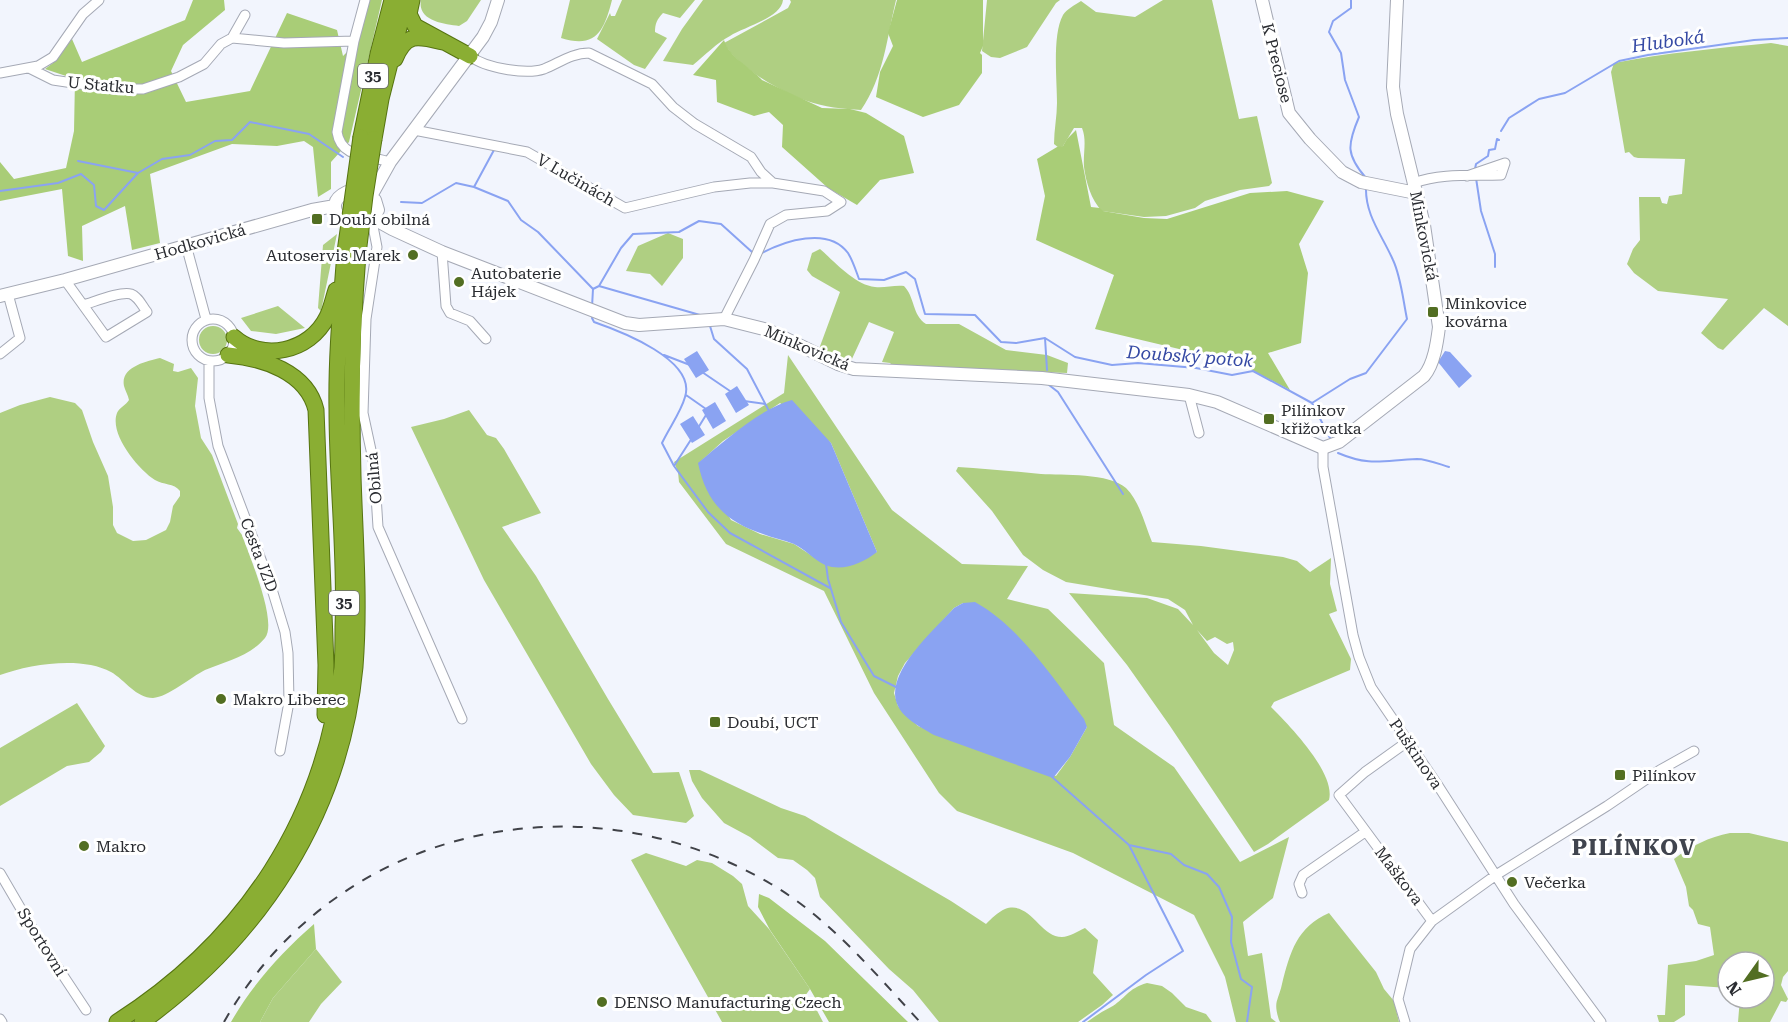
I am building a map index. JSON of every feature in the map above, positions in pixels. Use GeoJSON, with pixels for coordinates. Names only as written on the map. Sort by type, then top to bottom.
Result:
{"type":"FeatureCollection","features":[{"type":"Feature","properties":{"kind":"highway","name":"35"},"geometry":{"type":"LineString","coordinates":[[117,1022],[155,996],[211,948],[259,889],[281,855],[311,793],[332,726],[342,667],[344,605],[337,410],[338,344],[368,138],[376,64],[392,0]]}},
{"type":"Feature","properties":{"kind":"highway","name":"35"},"geometry":{"type":"LineString","coordinates":[[368,138],[381,99],[406,0]]}},
{"type":"Feature","properties":{"kind":"highway"},"geometry":{"type":"LineString","coordinates":[[412,0],[410,14],[413,22],[420,29],[470,56]]}},
{"type":"Feature","properties":{"kind":"highway"},"geometry":{"type":"LineString","coordinates":[[381,99],[404,43],[416,37],[443,42]]}},
{"type":"Feature","properties":{"kind":"highway","name":"35"},"geometry":{"type":"LineString","coordinates":[[142,1022],[199,977],[237,938],[269,898],[292,862],[309,829],[342,740],[355,668],[357,604],[351,411],[352,253]]}},
{"type":"Feature","properties":{"kind":"highway"},"geometry":{"type":"LineString","coordinates":[[234,337],[247,346],[276,351],[299,345],[310,337],[327,318],[352,253]]}},
{"type":"Feature","properties":{"kind":"highway"},"geometry":{"type":"LineString","coordinates":[[228,355],[249,358],[294,375],[308,390],[314,400],[316,410],[326,708],[311,793]]}},
{"type":"Feature","properties":{"kind":"street"},"geometry":{"type":"LineString","coordinates":[[0,73],[38,66],[53,57],[83,14],[99,0]]}},
{"type":"Feature","properties":{"kind":"street"},"geometry":{"type":"LineString","coordinates":[[365,0],[354,41],[338,123],[338,138],[347,151],[390,162]]}},
{"type":"Feature","properties":{"kind":"street"},"geometry":{"type":"LineString","coordinates":[[371,196],[390,162],[470,56],[487,29],[498,0]]}},
{"type":"Feature","properties":{"kind":"street","name":"K Preciose"},"geometry":{"type":"LineString","coordinates":[[1262,0],[1289,113],[1310,139],[1342,172],[1366,183],[1415,188]]}},
{"type":"Feature","properties":{"kind":"street","name":"Minkovická"},"geometry":{"type":"LineString","coordinates":[[335,206],[338,216],[344,221],[362,224],[373,220],[441,252],[625,323],[639,325],[724,319],[768,330],[838,364],[854,369],[1041,378],[1189,395],[1217,402],[1323,448],[1339,442],[1424,376],[1429,370],[1439,327],[1424,225],[1397,114],[1393,87],[1396,0]]}},
{"type":"Feature","properties":{"kind":"street","name":"U Statku"},"geometry":{"type":"LineString","coordinates":[[29,68],[53,80],[73,84],[113,89],[143,89],[179,77],[204,64],[221,44],[232,38],[245,15]]}},
{"type":"Feature","properties":{"kind":"street"},"geometry":{"type":"LineString","coordinates":[[232,38],[284,43],[354,41]]}},
{"type":"Feature","properties":{"kind":"street"},"geometry":{"type":"LineString","coordinates":[[470,56],[479,63],[529,72],[543,69],[581,53],[589,53],[652,84],[673,107],[751,157],[761,172],[773,183]]}},
{"type":"Feature","properties":{"kind":"street","name":"V Lučinách"},"geometry":{"type":"LineString","coordinates":[[414,130],[527,152],[625,208],[714,187],[773,183],[825,191],[841,202],[827,211],[786,215],[770,224],[724,319]]}},
{"type":"Feature","properties":{"kind":"street","name":"Minkovická"},"geometry":{"type":"LineString","coordinates":[[1415,188],[1435,176],[1467,176]]}},
{"type":"Feature","properties":{"kind":"street"},"geometry":{"type":"LineString","coordinates":[[335,206],[340,196],[347,192],[366,194],[371,196],[378,207],[373,220]]}},
{"type":"Feature","properties":{"kind":"street","name":"Hodkovická"},"geometry":{"type":"LineString","coordinates":[[0,354],[20,339],[4,295],[312,210],[335,206]]}},
{"type":"Feature","properties":{"kind":"street","name":"Obilná"},"geometry":{"type":"LineString","coordinates":[[373,220],[377,247],[366,319],[363,413],[373,456],[377,521],[382,542],[462,719]]}},
{"type":"Feature","properties":{"kind":"street"},"geometry":{"type":"LineString","coordinates":[[186,245],[206,320]]}},
{"type":"Feature","properties":{"kind":"street"},"geometry":{"type":"LineString","coordinates":[[441,252],[446,306],[450,314],[470,321],[486,339]]}},
{"type":"Feature","properties":{"kind":"street"},"geometry":{"type":"LineString","coordinates":[[64,280],[106,337],[147,312],[139,300],[130,294],[121,294],[83,305]]}},
{"type":"Feature","properties":{"kind":"street"},"geometry":{"type":"LineString","coordinates":[[206,320],[222,320],[230,327],[234,337],[233,347],[228,355],[219,360],[209,361],[200,357],[192,344],[194,329],[206,320]]}},
{"type":"Feature","properties":{"kind":"street","name":"Cesta JZD"},"geometry":{"type":"LineString","coordinates":[[209,361],[209,398],[218,446],[271,586],[285,632],[289,702],[280,751]]}},
{"type":"Feature","properties":{"kind":"street"},"geometry":{"type":"LineString","coordinates":[[1189,395],[1199,433]]}},
{"type":"Feature","properties":{"kind":"street","name":"Puškinova"},"geometry":{"type":"LineString","coordinates":[[1323,448],[1323,467],[1353,635],[1371,687],[1520,913],[1601,1022]]}},
{"type":"Feature","properties":{"kind":"street","name":"Maškova"},"geometry":{"type":"LineString","coordinates":[[1407,742],[1365,772],[1339,795],[1432,921]]}},
{"type":"Feature","properties":{"kind":"street","name":"Maškova"},"geometry":{"type":"LineString","coordinates":[[1405,1022],[1398,999],[1410,949],[1432,921],[1496,875],[1660,770],[1694,751]]}},
{"type":"Feature","properties":{"kind":"street","name":"Maškova"},"geometry":{"type":"LineString","coordinates":[[1302,893],[1299,884],[1303,875],[1365,832]]}},
{"type":"Feature","properties":{"kind":"street","name":"Sportovní"},"geometry":{"type":"LineString","coordinates":[[0,873],[35,933],[86,1010]]}},
{"type":"Feature","properties":{"kind":"green space"},"geometry":{"type":"Polygon","coordinates":[[[193,0],[224,0],[225,10],[183,45],[171,71],[186,102],[250,91],[287,13],[337,30],[343,56],[358,41],[364,0],[382,0],[349,142],[331,162],[331,189],[318,197],[313,147],[304,141],[277,146],[232,144],[150,174],[160,243],[132,250],[125,206],[82,226],[83,261],[68,256],[62,189],[0,201],[0,162],[14,179],[66,168],[74,131],[75,79],[45,69],[53,63],[72,39],[82,62],[185,20],[193,0]]]}},
{"type":"Feature","properties":{"kind":"green space"},"geometry":{"type":"Polygon","coordinates":[[[421,0],[481,0],[467,21],[459,26],[427,17],[423,13],[421,0]]]}},
{"type":"Feature","properties":{"kind":"green space"},"geometry":{"type":"Polygon","coordinates":[[[570,0],[612,0],[606,21],[597,35],[583,41],[561,38],[570,0]]]}},
{"type":"Feature","properties":{"kind":"green space"},"geometry":{"type":"Polygon","coordinates":[[[622,0],[695,0],[680,18],[663,13],[659,17],[655,32],[667,38],[645,69],[634,65],[597,39],[610,13],[611,16],[615,16],[622,0]]]}},
{"type":"Feature","properties":{"kind":"green space"},"geometry":{"type":"Polygon","coordinates":[[[703,0],[783,0],[776,12],[725,39],[693,65],[663,61],[703,0]]]}},
{"type":"Feature","properties":{"kind":"green space"},"geometry":{"type":"Polygon","coordinates":[[[790,0],[896,0],[880,70],[861,110],[820,105],[785,92],[749,70],[724,43],[788,8],[790,0]]]}},
{"type":"Feature","properties":{"kind":"green space"},"geometry":{"type":"Polygon","coordinates":[[[897,0],[983,0],[983,46],[980,53],[982,73],[959,105],[923,117],[876,97],[880,72],[893,46],[888,33],[897,0]]]}},
{"type":"Feature","properties":{"kind":"green space"},"geometry":{"type":"Polygon","coordinates":[[[987,0],[1060,0],[1027,47],[1000,58],[991,57],[982,51],[987,0]]]}},
{"type":"Feature","properties":{"kind":"green space"},"geometry":{"type":"Polygon","coordinates":[[[1163,0],[1212,0],[1239,119],[1257,116],[1272,183],[1269,186],[1240,190],[1205,201],[1195,208],[1166,216],[1144,217],[1102,211],[1092,196],[1086,179],[1082,128],[1074,128],[1063,146],[1059,148],[1054,144],[1057,103],[1057,34],[1063,15],[1081,1],[1096,12],[1135,17],[1163,0]]]}},
{"type":"Feature","properties":{"kind":"green space"},"geometry":{"type":"Polygon","coordinates":[[[724,40],[730,52],[762,80],[822,108],[850,109],[866,113],[904,136],[914,173],[880,180],[857,205],[828,188],[782,147],[783,125],[769,112],[754,116],[717,102],[716,80],[693,75],[724,40]]]}},
{"type":"Feature","properties":{"kind":"green space"},"geometry":{"type":"Polygon","coordinates":[[[1771,43],[1788,46],[1788,326],[1764,308],[1723,350],[1701,333],[1728,299],[1658,291],[1634,273],[1627,264],[1633,249],[1640,240],[1639,197],[1660,197],[1662,203],[1667,204],[1669,196],[1682,194],[1685,159],[1638,158],[1629,152],[1625,153],[1611,72],[1614,63],[1771,43]]]}},
{"type":"Feature","properties":{"kind":"green space"},"geometry":{"type":"Polygon","coordinates":[[[1076,130],[1091,207],[1100,208],[1103,211],[1144,218],[1167,219],[1250,193],[1287,191],[1324,201],[1299,244],[1308,273],[1301,343],[1268,353],[1290,390],[1238,363],[1095,329],[1114,275],[1036,240],[1045,196],[1037,159],[1063,146],[1076,130]]]}},
{"type":"Feature","properties":{"kind":"green space"},"geometry":{"type":"Polygon","coordinates":[[[668,233],[683,239],[683,258],[662,286],[650,274],[626,271],[638,246],[668,233]]]}},
{"type":"Feature","properties":{"kind":"green space"},"geometry":{"type":"Polygon","coordinates":[[[337,234],[321,311],[318,308],[323,245],[337,234]]]}},
{"type":"Feature","properties":{"kind":"green space"},"geometry":{"type":"Polygon","coordinates":[[[820,249],[860,282],[879,287],[904,286],[908,290],[918,316],[926,324],[959,324],[1006,350],[1047,355],[1068,363],[1067,373],[893,366],[882,362],[894,332],[869,322],[851,361],[819,349],[840,292],[812,276],[807,270],[812,253],[820,249]]]}},
{"type":"Feature","properties":{"kind":"green space"},"geometry":{"type":"Polygon","coordinates":[[[278,306],[305,328],[276,334],[251,331],[241,318],[278,306]]]}},
{"type":"Feature","properties":{"kind":"green space"},"geometry":{"type":"Polygon","coordinates":[[[213,326],[223,330],[227,340],[223,350],[213,354],[203,350],[199,340],[203,330],[213,326]]]}},
{"type":"Feature","properties":{"kind":"green space"},"geometry":{"type":"Polygon","coordinates":[[[788,355],[892,510],[962,564],[1028,566],[1007,599],[1048,609],[1104,663],[1114,725],[1174,767],[1240,862],[1289,837],[1273,898],[1243,922],[1248,956],[1262,953],[1271,1018],[1276,1022],[1236,1022],[1225,977],[1194,915],[1073,853],[957,811],[939,793],[874,693],[824,591],[726,544],[679,482],[674,462],[784,393],[788,355]],[[780,403],[723,441],[699,463],[731,520],[760,534],[794,544],[826,565],[877,552],[831,443],[780,403]],[[963,603],[954,608],[905,663],[898,676],[894,693],[898,706],[918,726],[1056,776],[1087,727],[963,603]]]}},
{"type":"Feature","properties":{"kind":"green space"},"geometry":{"type":"Polygon","coordinates":[[[160,358],[174,364],[173,371],[178,372],[191,368],[198,378],[195,406],[201,438],[212,455],[261,588],[268,618],[265,638],[245,654],[205,670],[172,691],[153,698],[136,692],[111,672],[86,664],[56,663],[0,675],[0,413],[50,397],[75,403],[82,410],[108,476],[113,507],[113,525],[117,533],[133,541],[146,540],[166,530],[180,491],[155,480],[133,460],[121,441],[116,421],[118,411],[129,400],[124,386],[126,374],[136,366],[160,358]]]}},
{"type":"Feature","properties":{"kind":"green space"},"geometry":{"type":"Polygon","coordinates":[[[469,410],[487,435],[496,438],[504,449],[541,513],[502,527],[536,576],[653,773],[679,772],[694,816],[686,823],[633,815],[614,795],[591,764],[484,580],[411,427],[469,410]]]}},
{"type":"Feature","properties":{"kind":"green space"},"geometry":{"type":"Polygon","coordinates":[[[958,467],[1098,477],[1119,483],[1131,494],[1139,507],[1152,542],[1283,557],[1297,561],[1310,572],[1331,558],[1330,584],[1337,611],[1329,614],[1351,659],[1350,670],[1274,702],[1271,707],[1299,737],[1318,763],[1329,789],[1329,800],[1254,852],[1127,665],[1069,593],[1147,598],[1178,609],[1193,625],[1185,610],[1168,599],[1066,582],[1043,570],[1023,555],[992,511],[956,471],[958,467]],[[1197,630],[1214,653],[1228,665],[1234,650],[1233,642],[1227,644],[1215,637],[1207,641],[1197,630]]]}},
{"type":"Feature","properties":{"kind":"green space"},"geometry":{"type":"Polygon","coordinates":[[[77,703],[105,746],[101,752],[89,762],[67,766],[0,806],[0,748],[77,703]]]}},
{"type":"Feature","properties":{"kind":"green space"},"geometry":{"type":"Polygon","coordinates":[[[689,770],[700,770],[781,808],[805,816],[951,901],[986,924],[1002,910],[1014,908],[1028,914],[1054,935],[1065,937],[1085,928],[1098,940],[1093,973],[1113,995],[1078,1022],[939,1022],[913,990],[889,969],[820,897],[815,878],[793,860],[778,858],[750,837],[724,823],[702,798],[692,781],[689,770]]]}},
{"type":"Feature","properties":{"kind":"green space"},"geometry":{"type":"Polygon","coordinates":[[[1730,833],[1749,833],[1788,842],[1788,971],[1781,985],[1788,999],[1786,1002],[1781,1001],[1770,1022],[1738,1022],[1739,1010],[1776,1010],[1776,950],[1716,950],[1716,987],[1685,985],[1685,1015],[1674,1022],[1659,1022],[1657,1015],[1665,1015],[1668,965],[1696,961],[1714,955],[1710,927],[1698,924],[1689,906],[1686,887],[1674,859],[1700,843],[1730,833]]]}},
{"type":"Feature","properties":{"kind":"green space"},"geometry":{"type":"Polygon","coordinates":[[[646,853],[686,866],[697,860],[712,863],[742,884],[748,906],[769,929],[810,989],[805,996],[807,1001],[813,1003],[823,1022],[722,1022],[631,860],[646,853]]]}},
{"type":"Feature","properties":{"kind":"green space"},"geometry":{"type":"Polygon","coordinates":[[[759,894],[769,898],[825,941],[908,1022],[829,1022],[810,989],[770,930],[758,907],[759,894]]]}},
{"type":"Feature","properties":{"kind":"green space"},"geometry":{"type":"Polygon","coordinates":[[[1329,913],[1376,972],[1384,989],[1394,1001],[1399,1022],[1280,1022],[1276,1009],[1277,1002],[1288,961],[1296,942],[1309,926],[1329,913]]]}},
{"type":"Feature","properties":{"kind":"green space"},"geometry":{"type":"Polygon","coordinates":[[[314,924],[316,949],[273,998],[260,1022],[231,1022],[248,995],[268,970],[314,924]]]}},
{"type":"Feature","properties":{"kind":"green space"},"geometry":{"type":"Polygon","coordinates":[[[316,949],[342,982],[321,1004],[309,1022],[260,1022],[273,998],[316,949]]]}},
{"type":"Feature","properties":{"kind":"green space"},"geometry":{"type":"Polygon","coordinates":[[[1147,983],[1162,986],[1186,1007],[1206,1014],[1212,1022],[1087,1022],[1116,1004],[1135,988],[1147,983]]]}},
{"type":"Feature","properties":{"kind":"water"},"geometry":{"type":"Polygon","coordinates":[[[697,351],[709,370],[696,378],[684,359],[697,351]]]}},
{"type":"Feature","properties":{"kind":"water"},"geometry":{"type":"Polygon","coordinates":[[[1445,351],[1450,352],[1472,376],[1459,388],[1438,362],[1445,351]]]}},
{"type":"Feature","properties":{"kind":"water"},"geometry":{"type":"Polygon","coordinates":[[[737,386],[749,405],[736,413],[725,394],[737,386]]]}},
{"type":"Feature","properties":{"kind":"water"},"geometry":{"type":"Polygon","coordinates":[[[792,400],[831,443],[877,552],[866,560],[846,567],[825,565],[794,544],[750,529],[728,517],[706,489],[698,463],[755,418],[792,400]]]}},
{"type":"Feature","properties":{"kind":"water"},"geometry":{"type":"Polygon","coordinates":[[[715,402],[726,421],[713,429],[702,410],[715,402]]]}},
{"type":"Feature","properties":{"kind":"water"},"geometry":{"type":"Polygon","coordinates":[[[693,416],[705,435],[692,443],[680,424],[693,416]]]}},
{"type":"Feature","properties":{"kind":"water"},"geometry":{"type":"Polygon","coordinates":[[[975,602],[1007,625],[1035,654],[1084,719],[1087,727],[1070,757],[1053,778],[934,735],[909,719],[898,706],[895,694],[897,681],[913,653],[954,608],[963,603],[975,602]]]}},
{"type":"Feature","properties":{"kind":"waterway","name":"Doubský potok"},"geometry":{"type":"LineString","coordinates":[[1351,0],[1351,8],[1333,21],[1329,32],[1341,53],[1345,80],[1359,117],[1352,135],[1350,149],[1355,163],[1366,178]]}},
{"type":"Feature","properties":{"kind":"waterway","name":"Hluboká"},"geometry":{"type":"LineString","coordinates":[[1501,131],[1509,118],[1539,99],[1565,93],[1619,61],[1754,40],[1788,38]]}},
{"type":"Feature","properties":{"kind":"waterway","name":"Doubský potok"},"geometry":{"type":"LineString","coordinates":[[0,191],[58,183],[81,174],[94,185],[96,206],[104,210],[138,173],[162,159],[190,155],[215,141],[232,140],[250,122],[309,134],[343,157]]}},
{"type":"Feature","properties":{"kind":"waterway","name":"Hluboká"},"geometry":{"type":"LineString","coordinates":[[1475,169],[1476,164],[1488,156],[1489,150],[1495,149],[1497,139],[1499,140]]}},
{"type":"Feature","properties":{"kind":"waterway"},"geometry":{"type":"LineString","coordinates":[[474,187],[494,150]]}},
{"type":"Feature","properties":{"kind":"waterway"},"geometry":{"type":"LineString","coordinates":[[78,161],[138,173]]}},
{"type":"Feature","properties":{"kind":"waterway","name":"Hluboká"},"geometry":{"type":"LineString","coordinates":[[1476,178],[1481,211],[1495,254],[1495,267]]}},
{"type":"Feature","properties":{"kind":"waterway","name":"Doubský potok"},"geometry":{"type":"LineString","coordinates":[[401,202],[422,203],[456,183],[474,187],[508,201],[521,220],[538,232],[593,289],[599,286],[621,248],[633,234],[679,232],[699,221],[721,224],[752,252]]}},
{"type":"Feature","properties":{"kind":"waterway","name":"Doubský potok"},"geometry":{"type":"LineString","coordinates":[[760,254],[793,241],[818,238],[829,240],[848,253],[859,279],[884,280],[906,272],[915,279],[925,314],[975,315],[1001,342],[1016,343],[1045,338],[1075,357],[1112,365],[1138,363],[1196,368],[1232,375],[1253,371],[1312,403],[1350,379],[1366,373],[1407,319],[1398,274],[1371,216],[1366,187]]}},
{"type":"Feature","properties":{"kind":"waterway"},"geometry":{"type":"LineString","coordinates":[[599,286],[700,315]]}},
{"type":"Feature","properties":{"kind":"waterway"},"geometry":{"type":"LineString","coordinates":[[592,307],[593,289]]}},
{"type":"Feature","properties":{"kind":"waterway"},"geometry":{"type":"LineString","coordinates":[[592,318],[594,322],[621,332],[654,349],[680,371],[686,384],[685,397],[662,443],[674,466],[708,512],[730,533],[830,588]]}},
{"type":"Feature","properties":{"kind":"waterway"},"geometry":{"type":"LineString","coordinates":[[710,326],[714,339],[747,369],[769,411]]}},
{"type":"Feature","properties":{"kind":"waterway"},"geometry":{"type":"LineString","coordinates":[[1045,338],[1047,370]]}},
{"type":"Feature","properties":{"kind":"waterway"},"geometry":{"type":"LineString","coordinates":[[664,355],[690,365]]}},
{"type":"Feature","properties":{"kind":"waterway"},"geometry":{"type":"LineString","coordinates":[[702,372],[730,391]]}},
{"type":"Feature","properties":{"kind":"waterway"},"geometry":{"type":"LineString","coordinates":[[1049,385],[1058,392],[1123,494]]}},
{"type":"Feature","properties":{"kind":"waterway"},"geometry":{"type":"LineString","coordinates":[[686,395],[706,409]]}},
{"type":"Feature","properties":{"kind":"waterway"},"geometry":{"type":"LineString","coordinates":[[744,401],[765,404]]}},
{"type":"Feature","properties":{"kind":"waterway"},"geometry":{"type":"LineString","coordinates":[[1312,403],[1331,440]]}},
{"type":"Feature","properties":{"kind":"waterway"},"geometry":{"type":"LineString","coordinates":[[698,428],[706,415]]}},
{"type":"Feature","properties":{"kind":"waterway"},"geometry":{"type":"LineString","coordinates":[[674,466],[692,438]]}},
{"type":"Feature","properties":{"kind":"waterway"},"geometry":{"type":"LineString","coordinates":[[1338,453],[1360,460],[1378,462],[1421,459],[1449,467]]}},
{"type":"Feature","properties":{"kind":"waterway"},"geometry":{"type":"LineString","coordinates":[[826,564],[828,579],[841,622],[874,676],[898,688]]}},
{"type":"Feature","properties":{"kind":"waterway"},"geometry":{"type":"LineString","coordinates":[[1051,776],[1129,845],[1171,854],[1184,865],[1207,874],[1219,887],[1232,917],[1231,942],[1241,979],[1252,987],[1247,1022]]}},
{"type":"Feature","properties":{"kind":"waterway"},"geometry":{"type":"LineString","coordinates":[[1083,1022],[1146,975],[1183,951],[1129,845]]}},
{"type":"Feature","properties":{"kind":"railway"},"geometry":{"type":"LineString","coordinates":[[224,1022],[272,955],[330,902],[396,863],[468,838],[544,827],[621,831],[697,850],[771,884],[832,930],[920,1022]]}},
{"type":"Feature","properties":{"kind":"place","name":"Doubí obilná"},"geometry":{"type":"Point","coordinates":[317,219]}},
{"type":"Feature","properties":{"kind":"place","name":"Autoservis Marek"},"geometry":{"type":"Point","coordinates":[413,255]}},
{"type":"Feature","properties":{"kind":"place","name":"Autobaterie Hájek"},"geometry":{"type":"Point","coordinates":[459,282]}},
{"type":"Feature","properties":{"kind":"place","name":"Minkovice kovárna"},"geometry":{"type":"Point","coordinates":[1433,312]}},
{"type":"Feature","properties":{"kind":"place","name":"Pilínkov křižovatka"},"geometry":{"type":"Point","coordinates":[1269,419]}},
{"type":"Feature","properties":{"kind":"place","name":"Makro Liberec"},"geometry":{"type":"Point","coordinates":[221,699]}},
{"type":"Feature","properties":{"kind":"place","name":"Doubí, UCT"},"geometry":{"type":"Point","coordinates":[715,722]}},
{"type":"Feature","properties":{"kind":"place","name":"Pilínkov"},"geometry":{"type":"Point","coordinates":[1620,775]}},
{"type":"Feature","properties":{"kind":"place","name":"Makro"},"geometry":{"type":"Point","coordinates":[84,846]}},
{"type":"Feature","properties":{"kind":"place","name":"Večerka"},"geometry":{"type":"Point","coordinates":[1512,882]}},
{"type":"Feature","properties":{"kind":"place","name":"DENSO Manufacturing Czech"},"geometry":{"type":"Point","coordinates":[602,1002]}},
{"type":"Feature","properties":{"kind":"district","name":"PILÍNKOV"},"geometry":{"type":"Point","coordinates":[1634,847]}}]}
